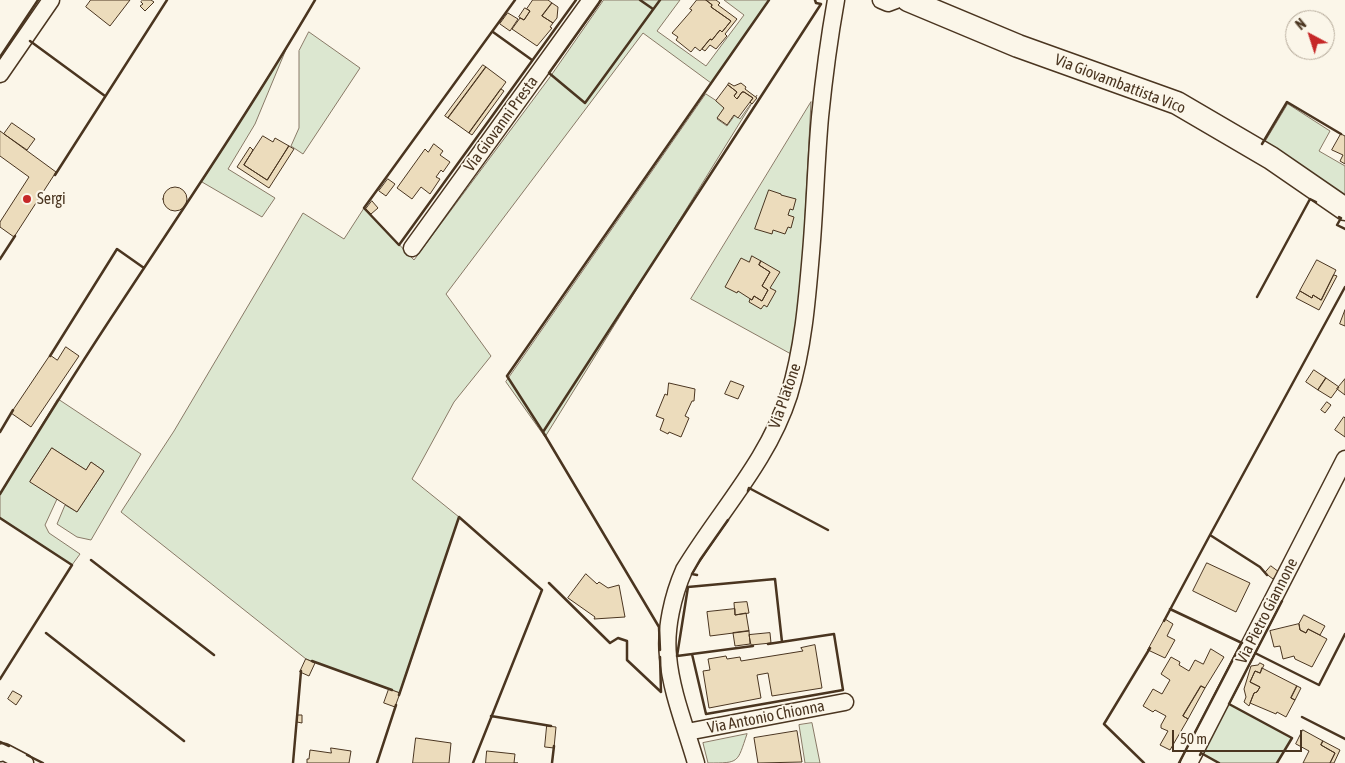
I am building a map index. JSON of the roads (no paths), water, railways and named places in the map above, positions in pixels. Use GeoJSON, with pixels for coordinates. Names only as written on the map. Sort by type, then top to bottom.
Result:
{"type":"FeatureCollection","features":[{"type":"Feature","properties":{"kind":"street"},"geometry":{"type":"LineString","coordinates":[[0,74],[51,0]]}},
{"type":"Feature","properties":{"kind":"street","name":"Via Giovanni Presta"},"geometry":{"type":"LineString","coordinates":[[412,248],[591,0]]}},
{"type":"Feature","properties":{"kind":"street","name":"Via Platone"},"geometry":{"type":"LineString","coordinates":[[696,763],[673,687],[667,655],[670,613],[684,570],[749,475],[776,426],[788,396],[800,352],[815,210],[820,116],[836,0]]}},
{"type":"Feature","properties":{"kind":"street"},"geometry":{"type":"LineString","coordinates":[[881,0],[888,3],[896,0]]}},
{"type":"Feature","properties":{"kind":"street","name":"Via Giovambattista Vico"},"geometry":{"type":"LineString","coordinates":[[908,0],[1018,46],[1178,103],[1271,158],[1345,209]]}},
{"type":"Feature","properties":{"kind":"street","name":"Via Pietro Giannone"},"geometry":{"type":"LineString","coordinates":[[1189,763],[1345,458]]}},
{"type":"Feature","properties":{"kind":"street","name":"Via Antonio Chionna"},"geometry":{"type":"LineString","coordinates":[[687,732],[845,702]]}},
{"type":"Feature","properties":{"kind":"street"},"geometry":{"type":"LineString","coordinates":[[0,753],[4,752],[25,763]]}},
{"type":"Feature","properties":{"kind":"place","name":"Sergi"},"geometry":{"type":"Point","coordinates":[27,199]}}]}
